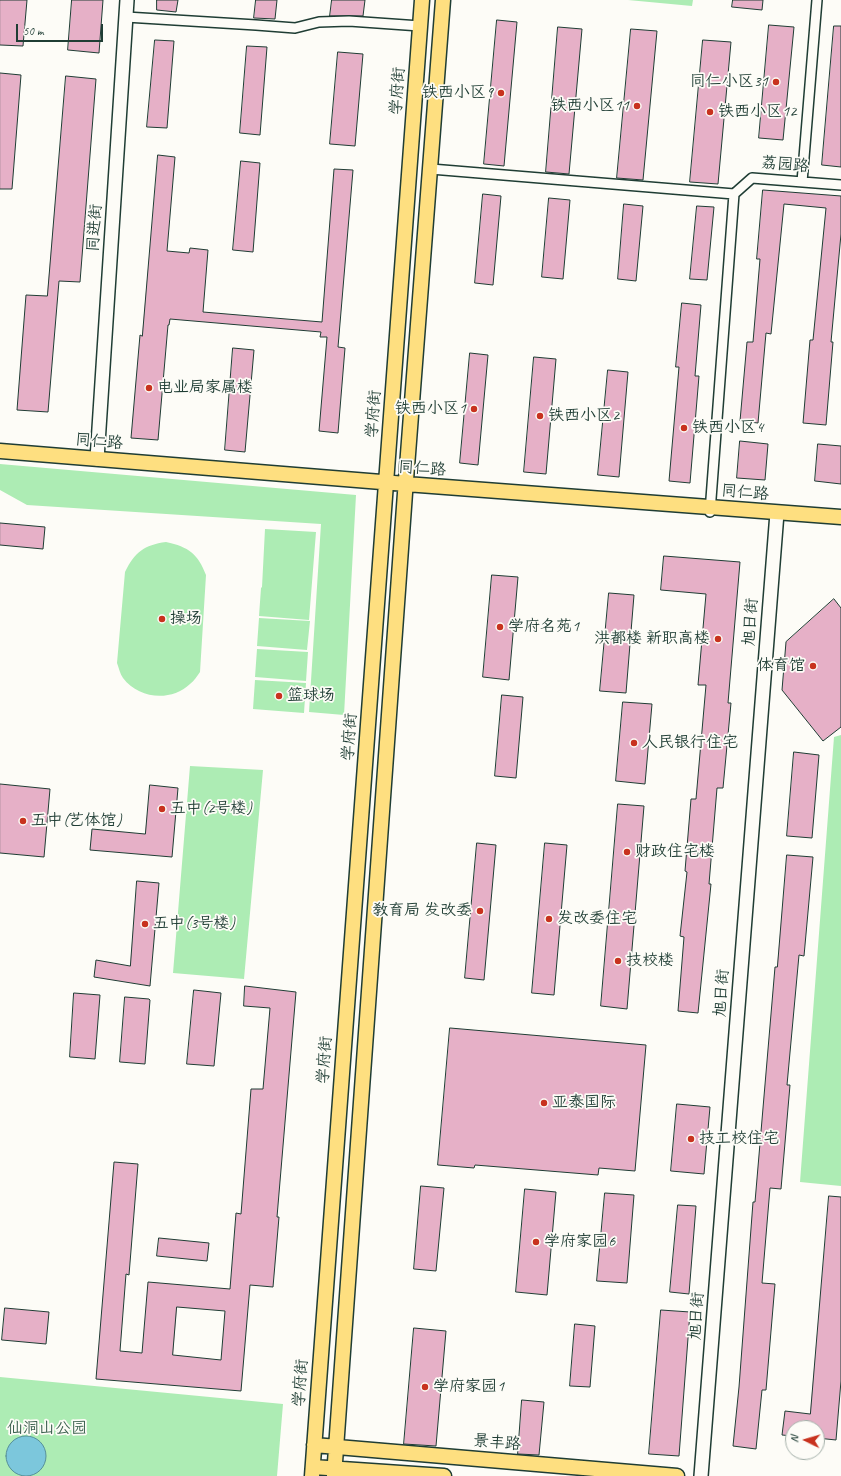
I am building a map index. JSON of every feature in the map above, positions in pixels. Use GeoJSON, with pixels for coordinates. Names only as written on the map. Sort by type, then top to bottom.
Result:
{"type":"FeatureCollection","features":[{"type":"Feature","properties":{"kind":"main road","name":"同进街"},"geometry":{"type":"LineString","coordinates":[[96,459],[127,0]]}},
{"type":"Feature","properties":{"kind":"main road","name":"学府街"},"geometry":{"type":"LineString","coordinates":[[312,1471],[422,0]]}},
{"type":"Feature","properties":{"kind":"main road"},"geometry":{"type":"LineString","coordinates":[[335,1472],[405,489],[443,0]]}},
{"type":"Feature","properties":{"kind":"main road","name":"同仁路"},"geometry":{"type":"LineString","coordinates":[[0,451],[405,489],[776,515],[841,517]]}},
{"type":"Feature","properties":{"kind":"main road","name":"同仁路"},"geometry":{"type":"LineString","coordinates":[[0,459],[386,487]]}},
{"type":"Feature","properties":{"kind":"main road","name":"同仁路"},"geometry":{"type":"LineString","coordinates":[[776,515],[841,523]]}},
{"type":"Feature","properties":{"kind":"main road","name":"旭日街"},"geometry":{"type":"LineString","coordinates":[[701,1476],[776,515]]}},
{"type":"Feature","properties":{"kind":"main road","name":"景丰路"},"geometry":{"type":"LineString","coordinates":[[314,1445],[677,1476]]}},
{"type":"Feature","properties":{"kind":"main road"},"geometry":{"type":"LineString","coordinates":[[312,1471],[444,1476]]}},
{"type":"Feature","properties":{"kind":"street"},"geometry":{"type":"LineString","coordinates":[[802,182],[817,0]]}},
{"type":"Feature","properties":{"kind":"street"},"geometry":{"type":"LineString","coordinates":[[126,17],[256,24],[295,28],[319,22],[420,26]]}},
{"type":"Feature","properties":{"kind":"street"},"geometry":{"type":"LineString","coordinates":[[431,169],[734,194],[710,510]]}},
{"type":"Feature","properties":{"kind":"street","name":"荔园路"},"geometry":{"type":"LineString","coordinates":[[734,194],[752,178],[841,185]]}},
{"type":"Feature","properties":{"kind":"green space"},"geometry":{"type":"Polygon","coordinates":[[[628,0],[693,0],[692,6],[628,0]]]}},
{"type":"Feature","properties":{"kind":"green space"},"geometry":{"type":"Polygon","coordinates":[[[0,464],[356,495],[344,715],[309,712],[321,524],[27,505],[0,490],[0,464]]]}},
{"type":"Feature","properties":{"kind":"green space"},"geometry":{"type":"Polygon","coordinates":[[[265,529],[316,532],[309,620],[259,616],[265,529]]]}},
{"type":"Feature","properties":{"kind":"green space","name":"操场"},"geometry":{"type":"Polygon","coordinates":[[[166,542],[181,546],[192,552],[200,562],[206,575],[200,672],[193,681],[182,690],[165,696],[155,696],[146,694],[130,685],[120,673],[117,663],[125,572],[133,559],[141,551],[152,545],[166,542]]]}},
{"type":"Feature","properties":{"kind":"green space","name":"篮球场"},"geometry":{"type":"Polygon","coordinates":[[[259,618],[310,621],[307,650],[257,646],[259,618]]]}},
{"type":"Feature","properties":{"kind":"green space","name":"篮球场"},"geometry":{"type":"Polygon","coordinates":[[[257,649],[308,652],[306,681],[255,677],[257,649]]]}},
{"type":"Feature","properties":{"kind":"green space","name":"篮球场"},"geometry":{"type":"Polygon","coordinates":[[[255,680],[306,683],[304,713],[253,709],[255,680]]]}},
{"type":"Feature","properties":{"kind":"green space"},"geometry":{"type":"Polygon","coordinates":[[[841,735],[841,1186],[800,1182],[834,737],[841,735]]]}},
{"type":"Feature","properties":{"kind":"green space"},"geometry":{"type":"Polygon","coordinates":[[[190,766],[263,770],[244,979],[173,973],[190,766]]]}},
{"type":"Feature","properties":{"kind":"green space","name":"仙洞山公园"},"geometry":{"type":"Polygon","coordinates":[[[0,1377],[283,1404],[277,1476],[0,1476],[0,1377]]]}},
{"type":"Feature","properties":{"kind":"water"},"geometry":{"type":"Polygon","coordinates":[[[30,1436],[37,1439],[43,1445],[46,1456],[45,1464],[37,1473],[30,1476],[22,1476],[15,1473],[7,1464],[6,1452],[9,1445],[18,1437],[30,1436]]]}},
{"type":"Feature","properties":{"kind":"building"},"geometry":{"type":"Polygon","coordinates":[[[0,0],[27,0],[23,46],[0,45],[0,0]]]}},
{"type":"Feature","properties":{"kind":"building"},"geometry":{"type":"Polygon","coordinates":[[[72,0],[103,0],[99,53],[68,50],[72,0]]]}},
{"type":"Feature","properties":{"kind":"building"},"geometry":{"type":"Polygon","coordinates":[[[157,0],[178,0],[176,12],[157,10],[157,0]]]}},
{"type":"Feature","properties":{"kind":"building"},"geometry":{"type":"Polygon","coordinates":[[[256,0],[277,0],[275,19],[254,18],[256,0]]]}},
{"type":"Feature","properties":{"kind":"building"},"geometry":{"type":"Polygon","coordinates":[[[332,0],[365,0],[363,16],[330,16],[332,0]]]}},
{"type":"Feature","properties":{"kind":"building"},"geometry":{"type":"Polygon","coordinates":[[[733,0],[763,0],[762,10],[732,7],[733,0]]]}},
{"type":"Feature","properties":{"kind":"building","name":"铁西小区9"},"geometry":{"type":"Polygon","coordinates":[[[497,20],[517,22],[504,166],[484,164],[497,20]]]}},
{"type":"Feature","properties":{"kind":"building","name":"同仁小区31"},"geometry":{"type":"Polygon","coordinates":[[[769,25],[794,27],[783,140],[759,138],[769,25]]]}},
{"type":"Feature","properties":{"kind":"building"},"geometry":{"type":"Polygon","coordinates":[[[834,26],[841,26],[841,167],[822,165],[834,26]]]}},
{"type":"Feature","properties":{"kind":"building"},"geometry":{"type":"Polygon","coordinates":[[[558,27],[582,29],[569,174],[546,172],[558,27]]]}},
{"type":"Feature","properties":{"kind":"building","name":"铁西小区11"},"geometry":{"type":"Polygon","coordinates":[[[631,29],[657,31],[643,180],[617,178],[631,29]]]}},
{"type":"Feature","properties":{"kind":"building"},"geometry":{"type":"Polygon","coordinates":[[[155,40],[174,41],[167,128],[147,127],[155,40]]]}},
{"type":"Feature","properties":{"kind":"building","name":"铁西小区12"},"geometry":{"type":"Polygon","coordinates":[[[703,40],[731,42],[718,184],[690,182],[703,40]]]}},
{"type":"Feature","properties":{"kind":"building"},"geometry":{"type":"Polygon","coordinates":[[[247,46],[267,47],[260,135],[240,133],[247,46]]]}},
{"type":"Feature","properties":{"kind":"building"},"geometry":{"type":"Polygon","coordinates":[[[338,52],[363,54],[355,146],[330,144],[338,52]]]}},
{"type":"Feature","properties":{"kind":"building"},"geometry":{"type":"Polygon","coordinates":[[[0,73],[21,75],[12,189],[0,189],[0,73]]]}},
{"type":"Feature","properties":{"kind":"building"},"geometry":{"type":"Polygon","coordinates":[[[66,76],[96,79],[80,282],[59,281],[48,412],[17,410],[26,295],[47,296],[66,76]]]}},
{"type":"Feature","properties":{"kind":"building"},"geometry":{"type":"Polygon","coordinates":[[[158,155],[175,157],[167,251],[189,253],[190,248],[208,250],[203,312],[322,322],[334,169],[353,170],[338,347],[345,348],[338,433],[319,431],[327,337],[320,337],[321,332],[170,319],[168,325],[158,440],[131,438],[140,335],[142,336],[158,155]]]}},
{"type":"Feature","properties":{"kind":"building"},"geometry":{"type":"Polygon","coordinates":[[[241,161],[260,163],[253,252],[233,250],[241,161]]]}},
{"type":"Feature","properties":{"kind":"building"},"geometry":{"type":"Polygon","coordinates":[[[763,190],[841,196],[841,234],[831,342],[833,342],[826,425],[803,423],[810,340],[813,340],[826,208],[784,204],[771,334],[766,333],[758,423],[740,421],[747,342],[753,342],[760,259],[757,259],[763,190]]]}},
{"type":"Feature","properties":{"kind":"building"},"geometry":{"type":"Polygon","coordinates":[[[483,194],[501,196],[493,285],[475,283],[483,194]]]}},
{"type":"Feature","properties":{"kind":"building"},"geometry":{"type":"Polygon","coordinates":[[[549,198],[570,200],[563,279],[542,277],[549,198]]]}},
{"type":"Feature","properties":{"kind":"building"},"geometry":{"type":"Polygon","coordinates":[[[624,204],[643,206],[636,281],[618,279],[624,204]]]}},
{"type":"Feature","properties":{"kind":"building"},"geometry":{"type":"Polygon","coordinates":[[[697,206],[714,207],[707,280],[690,279],[697,206]]]}},
{"type":"Feature","properties":{"kind":"building","name":"铁西小区4"},"geometry":{"type":"Polygon","coordinates":[[[682,303],[701,305],[695,376],[699,376],[690,483],[669,481],[679,367],[676,367],[682,303]]]}},
{"type":"Feature","properties":{"kind":"building"},"geometry":{"type":"Polygon","coordinates":[[[233,348],[254,350],[245,452],[225,450],[233,348]]]}},
{"type":"Feature","properties":{"kind":"building","name":"铁西小区1"},"geometry":{"type":"Polygon","coordinates":[[[470,353],[488,355],[478,465],[460,463],[470,353]]]}},
{"type":"Feature","properties":{"kind":"building","name":"铁西小区2"},"geometry":{"type":"Polygon","coordinates":[[[534,357],[556,359],[546,474],[524,472],[534,357]]]}},
{"type":"Feature","properties":{"kind":"building"},"geometry":{"type":"Polygon","coordinates":[[[608,370],[628,372],[619,477],[598,475],[608,370]]]}},
{"type":"Feature","properties":{"kind":"building"},"geometry":{"type":"Polygon","coordinates":[[[740,441],[768,444],[765,480],[737,478],[740,441]]]}},
{"type":"Feature","properties":{"kind":"building"},"geometry":{"type":"Polygon","coordinates":[[[818,444],[841,446],[841,484],[815,481],[818,444]]]}},
{"type":"Feature","properties":{"kind":"building"},"geometry":{"type":"Polygon","coordinates":[[[0,523],[45,527],[43,549],[0,545],[0,523]]]}},
{"type":"Feature","properties":{"kind":"building"},"geometry":{"type":"Polygon","coordinates":[[[664,556],[740,562],[728,703],[731,703],[723,788],[717,788],[709,884],[711,884],[698,1013],[678,1011],[684,937],[680,936],[687,872],[685,871],[691,799],[696,799],[706,685],[698,685],[706,594],[661,590],[664,556]]]}},
{"type":"Feature","properties":{"kind":"building","name":"学府名苑1"},"geometry":{"type":"Polygon","coordinates":[[[492,575],[518,577],[509,680],[483,677],[492,575]]]}},
{"type":"Feature","properties":{"kind":"building"},"geometry":{"type":"Polygon","coordinates":[[[609,593],[634,595],[626,693],[600,691],[609,593]]]}},
{"type":"Feature","properties":{"kind":"building","name":"体育馆"},"geometry":{"type":"Polygon","coordinates":[[[834,599],[841,608],[841,727],[823,741],[782,690],[786,642],[834,599]]]}},
{"type":"Feature","properties":{"kind":"building"},"geometry":{"type":"Polygon","coordinates":[[[502,695],[523,697],[516,778],[495,776],[502,695]]]}},
{"type":"Feature","properties":{"kind":"building","name":"人民银行住宅"},"geometry":{"type":"Polygon","coordinates":[[[623,702],[652,704],[645,784],[616,781],[623,702]]]}},
{"type":"Feature","properties":{"kind":"building"},"geometry":{"type":"Polygon","coordinates":[[[794,752],[819,755],[812,838],[787,836],[794,752]]]}},
{"type":"Feature","properties":{"kind":"building","name":"五中(艺体馆)"},"geometry":{"type":"Polygon","coordinates":[[[0,784],[50,789],[44,857],[0,853],[0,784]]]}},
{"type":"Feature","properties":{"kind":"building","name":"五中(2号楼)"},"geometry":{"type":"Polygon","coordinates":[[[150,785],[178,788],[172,857],[90,850],[92,829],[145,834],[150,785]]]}},
{"type":"Feature","properties":{"kind":"building"},"geometry":{"type":"Polygon","coordinates":[[[618,804],[644,806],[627,1009],[601,1006],[618,804]]]}},
{"type":"Feature","properties":{"kind":"building","name":"教育局 发改委"},"geometry":{"type":"Polygon","coordinates":[[[477,843],[496,845],[484,980],[465,978],[477,843]]]}},
{"type":"Feature","properties":{"kind":"building","name":"发改委住宅"},"geometry":{"type":"Polygon","coordinates":[[[545,843],[567,845],[554,995],[532,993],[545,843]]]}},
{"type":"Feature","properties":{"kind":"building"},"geometry":{"type":"Polygon","coordinates":[[[787,855],[813,857],[804,956],[799,955],[787,1085],[790,1085],[781,1189],[770,1188],[762,1283],[775,1284],[766,1390],[762,1390],[756,1449],[733,1446],[753,1202],[755,1202],[775,967],[777,967],[787,855]]]}},
{"type":"Feature","properties":{"kind":"building","name":"五中(3号楼)"},"geometry":{"type":"Polygon","coordinates":[[[137,881],[159,883],[150,986],[94,977],[96,960],[130,966],[137,881]]]}},
{"type":"Feature","properties":{"kind":"building"},"geometry":{"type":"Polygon","coordinates":[[[245,986],[296,992],[277,1217],[279,1217],[273,1287],[250,1285],[241,1391],[96,1379],[114,1162],[138,1164],[129,1275],[126,1274],[120,1351],[142,1353],[148,1282],[230,1289],[236,1213],[241,1214],[251,1089],[263,1089],[270,1008],[244,1006],[245,986]],[[177,1307],[173,1355],[221,1360],[225,1311],[177,1307]]]}},
{"type":"Feature","properties":{"kind":"building"},"geometry":{"type":"Polygon","coordinates":[[[194,990],[221,993],[214,1066],[187,1064],[194,990]]]}},
{"type":"Feature","properties":{"kind":"building"},"geometry":{"type":"Polygon","coordinates":[[[74,993],[100,995],[95,1059],[70,1057],[74,993]]]}},
{"type":"Feature","properties":{"kind":"building"},"geometry":{"type":"Polygon","coordinates":[[[125,997],[150,1000],[145,1064],[120,1062],[125,997]]]}},
{"type":"Feature","properties":{"kind":"building","name":"亚泰国际"},"geometry":{"type":"Polygon","coordinates":[[[450,1028],[646,1045],[635,1171],[599,1168],[598,1175],[475,1165],[474,1168],[438,1165],[450,1028]]]}},
{"type":"Feature","properties":{"kind":"building","name":"技工校住宅"},"geometry":{"type":"Polygon","coordinates":[[[677,1104],[710,1107],[704,1174],[671,1171],[677,1104]]]}},
{"type":"Feature","properties":{"kind":"building"},"geometry":{"type":"Polygon","coordinates":[[[421,1186],[444,1188],[436,1271],[414,1269],[421,1186]]]}},
{"type":"Feature","properties":{"kind":"building","name":"学府家园6"},"geometry":{"type":"Polygon","coordinates":[[[525,1189],[556,1192],[547,1295],[516,1292],[525,1189]]]}},
{"type":"Feature","properties":{"kind":"building"},"geometry":{"type":"Polygon","coordinates":[[[605,1193],[634,1195],[627,1283],[597,1281],[605,1193]]]}},
{"type":"Feature","properties":{"kind":"building"},"geometry":{"type":"Polygon","coordinates":[[[829,1196],[841,1197],[841,1381],[836,1440],[825,1439],[825,1420],[785,1420],[785,1435],[782,1435],[785,1411],[810,1414],[829,1196]]]}},
{"type":"Feature","properties":{"kind":"building"},"geometry":{"type":"Polygon","coordinates":[[[678,1205],[696,1206],[689,1294],[670,1292],[678,1205]]]}},
{"type":"Feature","properties":{"kind":"building"},"geometry":{"type":"Polygon","coordinates":[[[159,1238],[209,1243],[207,1261],[157,1256],[159,1238]]]}},
{"type":"Feature","properties":{"kind":"building"},"geometry":{"type":"Polygon","coordinates":[[[5,1308],[49,1312],[46,1344],[2,1340],[5,1308]]]}},
{"type":"Feature","properties":{"kind":"building"},"geometry":{"type":"Polygon","coordinates":[[[661,1310],[690,1312],[679,1456],[649,1454],[661,1310]]]}},
{"type":"Feature","properties":{"kind":"building"},"geometry":{"type":"Polygon","coordinates":[[[575,1324],[595,1326],[590,1387],[570,1386],[575,1324]]]}},
{"type":"Feature","properties":{"kind":"building","name":"学府家园1"},"geometry":{"type":"Polygon","coordinates":[[[414,1328],[446,1331],[436,1446],[404,1444],[414,1328]]]}},
{"type":"Feature","properties":{"kind":"building"},"geometry":{"type":"Polygon","coordinates":[[[522,1400],[544,1402],[539,1455],[518,1454],[522,1400]]]}},
{"type":"Feature","properties":{"kind":"place","name":"同仁小区31"},"geometry":{"type":"Point","coordinates":[776,82]}},
{"type":"Feature","properties":{"kind":"place","name":"铁西小区9"},"geometry":{"type":"Point","coordinates":[501,93]}},
{"type":"Feature","properties":{"kind":"place","name":"铁西小区11"},"geometry":{"type":"Point","coordinates":[637,106]}},
{"type":"Feature","properties":{"kind":"place","name":"铁西小区12"},"geometry":{"type":"Point","coordinates":[710,112]}},
{"type":"Feature","properties":{"kind":"place","name":"电业局家属楼"},"geometry":{"type":"Point","coordinates":[149,388]}},
{"type":"Feature","properties":{"kind":"place","name":"铁西小区1"},"geometry":{"type":"Point","coordinates":[474,409]}},
{"type":"Feature","properties":{"kind":"place","name":"铁西小区2"},"geometry":{"type":"Point","coordinates":[540,416]}},
{"type":"Feature","properties":{"kind":"place","name":"铁西小区4"},"geometry":{"type":"Point","coordinates":[684,428]}},
{"type":"Feature","properties":{"kind":"place","name":"操场"},"geometry":{"type":"Point","coordinates":[162,619]}},
{"type":"Feature","properties":{"kind":"place","name":"学府名苑1"},"geometry":{"type":"Point","coordinates":[500,627]}},
{"type":"Feature","properties":{"kind":"place","name":"洪都楼 新职高楼"},"geometry":{"type":"Point","coordinates":[718,639]}},
{"type":"Feature","properties":{"kind":"place","name":"体育馆"},"geometry":{"type":"Point","coordinates":[813,666]}},
{"type":"Feature","properties":{"kind":"place","name":"篮球场"},"geometry":{"type":"Point","coordinates":[279,696]}},
{"type":"Feature","properties":{"kind":"place","name":"人民银行住宅"},"geometry":{"type":"Point","coordinates":[634,743]}},
{"type":"Feature","properties":{"kind":"place","name":"五中(2号楼)"},"geometry":{"type":"Point","coordinates":[162,809]}},
{"type":"Feature","properties":{"kind":"place","name":"五中(艺体馆)"},"geometry":{"type":"Point","coordinates":[23,821]}},
{"type":"Feature","properties":{"kind":"place","name":"财政住宅楼"},"geometry":{"type":"Point","coordinates":[627,852]}},
{"type":"Feature","properties":{"kind":"place","name":"教育局 发改委"},"geometry":{"type":"Point","coordinates":[480,911]}},
{"type":"Feature","properties":{"kind":"place","name":"发改委住宅"},"geometry":{"type":"Point","coordinates":[549,919]}},
{"type":"Feature","properties":{"kind":"place","name":"五中(3号楼)"},"geometry":{"type":"Point","coordinates":[145,924]}},
{"type":"Feature","properties":{"kind":"place","name":"技校楼"},"geometry":{"type":"Point","coordinates":[618,961]}},
{"type":"Feature","properties":{"kind":"place","name":"亚泰国际"},"geometry":{"type":"Point","coordinates":[544,1103]}},
{"type":"Feature","properties":{"kind":"place","name":"技工校住宅"},"geometry":{"type":"Point","coordinates":[691,1139]}},
{"type":"Feature","properties":{"kind":"place","name":"学府家园6"},"geometry":{"type":"Point","coordinates":[536,1242]}},
{"type":"Feature","properties":{"kind":"place","name":"学府家园1"},"geometry":{"type":"Point","coordinates":[425,1387]}}]}
